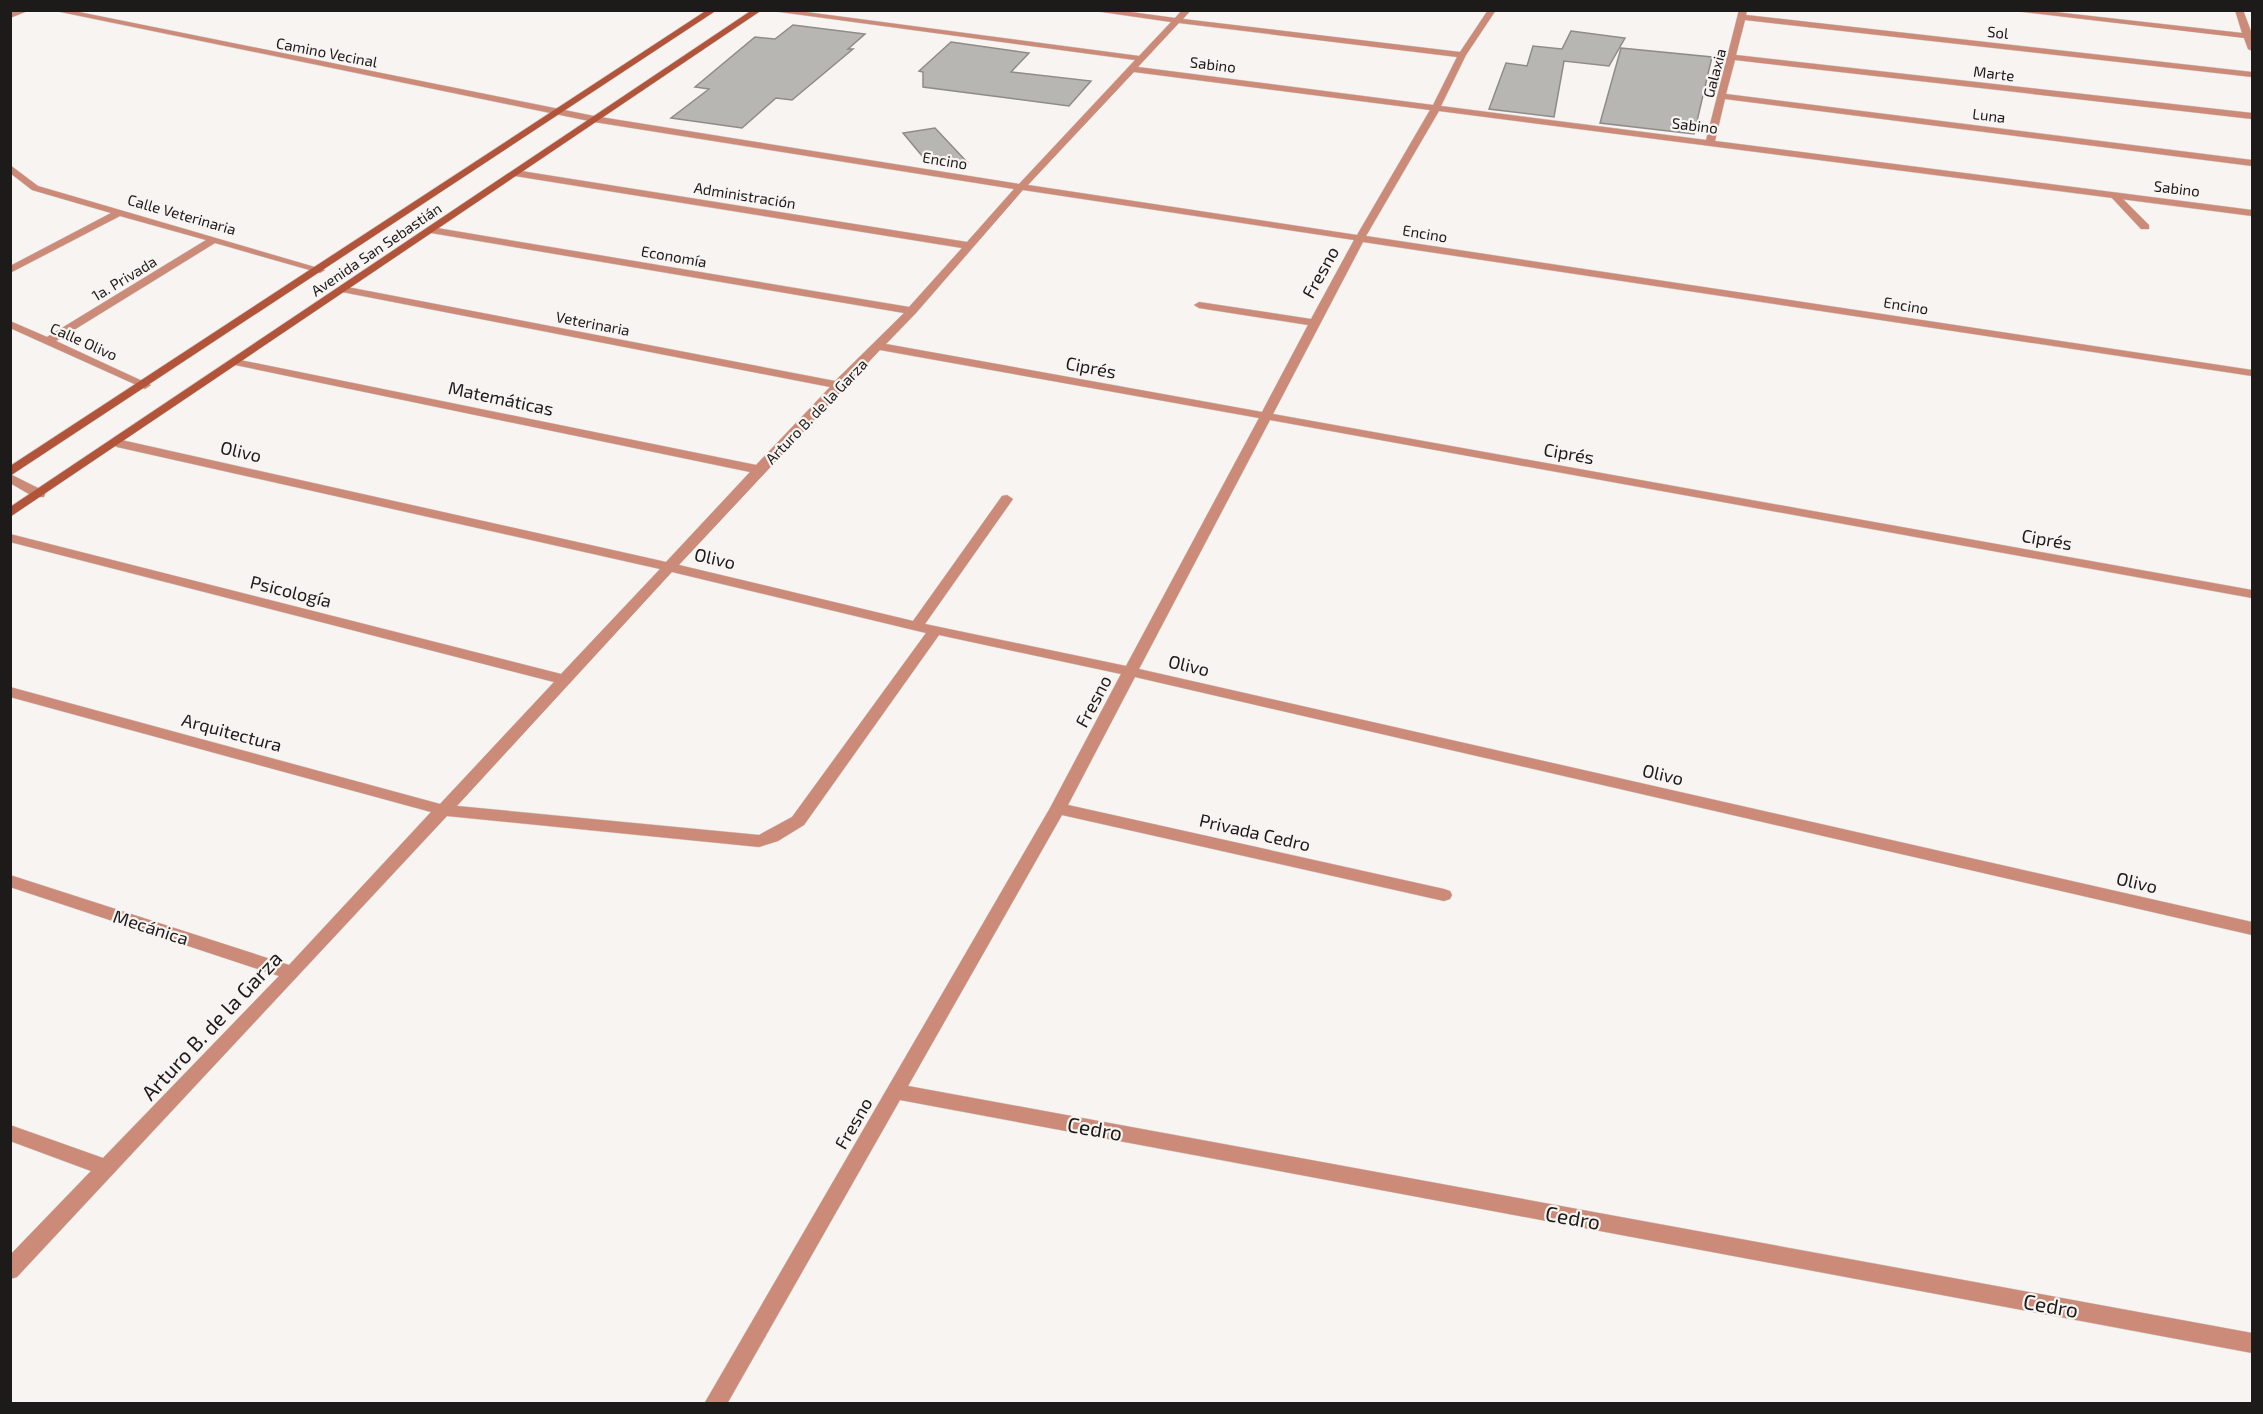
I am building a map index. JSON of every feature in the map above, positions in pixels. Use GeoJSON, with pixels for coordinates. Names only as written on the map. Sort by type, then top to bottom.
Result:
{"type":"FeatureCollection","features":[{"type":"Feature","properties":{"kind":"main road","name":"Avenida San Sebastián"},"geometry":{"type":"LineString","coordinates":[[10,472],[146,385],[713,10]]}},
{"type":"Feature","properties":{"kind":"main road","name":"Avenida San Sebastián"},"geometry":{"type":"LineString","coordinates":[[10,513],[758,10]]}},
{"type":"Feature","properties":{"kind":"street"},"geometry":{"type":"LineString","coordinates":[[10,16],[26,10]]}},
{"type":"Feature","properties":{"kind":"street","name":"Camino Vecinal"},"geometry":{"type":"LineString","coordinates":[[55,10],[594,119]]}},
{"type":"Feature","properties":{"kind":"street","name":"Sabino"},"geometry":{"type":"LineString","coordinates":[[769,10],[1436,108],[2253,213]]}},
{"type":"Feature","properties":{"kind":"street"},"geometry":{"type":"LineString","coordinates":[[1092,10],[1182,16],[1462,56]]}},
{"type":"Feature","properties":{"kind":"street","name":"Fresno"},"geometry":{"type":"LineString","coordinates":[[715,1404],[1058,808],[1360,238],[1436,108],[1462,56],[1492,10]]}},
{"type":"Feature","properties":{"kind":"street"},"geometry":{"type":"LineString","coordinates":[[2010,10],[2250,36]]}},
{"type":"Feature","properties":{"kind":"street"},"geometry":{"type":"LineString","coordinates":[[2239,10],[2253,49]]}},
{"type":"Feature","properties":{"kind":"street","name":"Galaxia"},"geometry":{"type":"LineString","coordinates":[[1710,142],[1742,14]]}},
{"type":"Feature","properties":{"kind":"street","name":"Sol"},"geometry":{"type":"LineString","coordinates":[[1742,14],[2253,74]]}},
{"type":"Feature","properties":{"kind":"street","name":"Arturo B. de la Garza"},"geometry":{"type":"LineString","coordinates":[[10,1270],[292,973],[562,679],[670,567],[838,385],[912,311],[1021,187],[1182,16]]}},
{"type":"Feature","properties":{"kind":"street","name":"Marte"},"geometry":{"type":"LineString","coordinates":[[1733,57],[2253,116]]}},
{"type":"Feature","properties":{"kind":"street","name":"Luna"},"geometry":{"type":"LineString","coordinates":[[1721,96],[2253,163]]}},
{"type":"Feature","properties":{"kind":"street","name":"Encino"},"geometry":{"type":"LineString","coordinates":[[594,119],[1021,187],[2253,373]]}},
{"type":"Feature","properties":{"kind":"street","name":"Calle Veterinaria"},"geometry":{"type":"LineString","coordinates":[[10,168],[35,188],[320,270]]}},
{"type":"Feature","properties":{"kind":"street","name":"Administración"},"geometry":{"type":"LineString","coordinates":[[515,173],[970,246]]}},
{"type":"Feature","properties":{"kind":"street"},"geometry":{"type":"LineString","coordinates":[[2114,195],[2145,227]]}},
{"type":"Feature","properties":{"kind":"street"},"geometry":{"type":"LineString","coordinates":[[10,270],[120,212]]}},
{"type":"Feature","properties":{"kind":"street","name":"Economía"},"geometry":{"type":"LineString","coordinates":[[431,230],[912,311]]}},
{"type":"Feature","properties":{"kind":"street","name":"1a. Privada"},"geometry":{"type":"LineString","coordinates":[[48,341],[215,239]]}},
{"type":"Feature","properties":{"kind":"street","name":"Veterinaria"},"geometry":{"type":"LineString","coordinates":[[342,289],[838,385]]}},
{"type":"Feature","properties":{"kind":"street"},"geometry":{"type":"LineString","coordinates":[[1199,305],[1314,323]]}},
{"type":"Feature","properties":{"kind":"street","name":"Calle Olivo"},"geometry":{"type":"LineString","coordinates":[[10,324],[146,385]]}},
{"type":"Feature","properties":{"kind":"street","name":"Ciprés"},"geometry":{"type":"LineString","coordinates":[[879,346],[1266,418],[2253,594]]}},
{"type":"Feature","properties":{"kind":"street","name":"Matemáticas"},"geometry":{"type":"LineString","coordinates":[[236,362],[760,470]]}},
{"type":"Feature","properties":{"kind":"street","name":"Olivo"},"geometry":{"type":"LineString","coordinates":[[117,443],[670,567],[916,626],[1132,672],[2253,929]]}},
{"type":"Feature","properties":{"kind":"street"},"geometry":{"type":"LineString","coordinates":[[10,477],[39,494]]}},
{"type":"Feature","properties":{"kind":"street"},"geometry":{"type":"LineString","coordinates":[[916,626],[1007,499]]}},
{"type":"Feature","properties":{"kind":"street","name":"Psicología"},"geometry":{"type":"LineString","coordinates":[[10,538],[562,679]]}},
{"type":"Feature","properties":{"kind":"street"},"geometry":{"type":"LineString","coordinates":[[444,810],[735,840],[759,841],[772,837],[798,821],[935,630]]}},
{"type":"Feature","properties":{"kind":"street","name":"Arquitectura"},"geometry":{"type":"LineString","coordinates":[[10,692],[444,810]]}},
{"type":"Feature","properties":{"kind":"street","name":"Privada Cedro"},"geometry":{"type":"LineString","coordinates":[[1058,808],[1444,895]]}},
{"type":"Feature","properties":{"kind":"street","name":"Mecánica"},"geometry":{"type":"LineString","coordinates":[[10,880],[292,973]]}},
{"type":"Feature","properties":{"kind":"street","name":"Cedro"},"geometry":{"type":"LineString","coordinates":[[894,1091],[2253,1343]]}},
{"type":"Feature","properties":{"kind":"street"},"geometry":{"type":"LineString","coordinates":[[10,1133],[107,1168]]}},
{"type":"Feature","properties":{"kind":"building"},"geometry":{"type":"Polygon","coordinates":[[[793,25],[865,34],[848,49],[853,49],[792,100],[776,98],[742,128],[671,118],[709,89],[695,87],[755,37],[775,39],[793,25]]]}},
{"type":"Feature","properties":{"kind":"building"},"geometry":{"type":"Polygon","coordinates":[[[1571,31],[1625,38],[1609,66],[1564,61],[1554,117],[1489,109],[1506,63],[1527,66],[1533,46],[1562,49],[1571,31]]]}},
{"type":"Feature","properties":{"kind":"building"},"geometry":{"type":"Polygon","coordinates":[[[951,42],[1029,53],[1011,72],[1091,81],[1069,106],[923,87],[923,72],[919,71],[951,42]]]}},
{"type":"Feature","properties":{"kind":"building"},"geometry":{"type":"Polygon","coordinates":[[[1621,48],[1712,57],[1694,134],[1600,123],[1621,48]]]}},
{"type":"Feature","properties":{"kind":"building"},"geometry":{"type":"Polygon","coordinates":[[[935,128],[967,162],[923,157],[903,133],[935,128]]]}}]}
